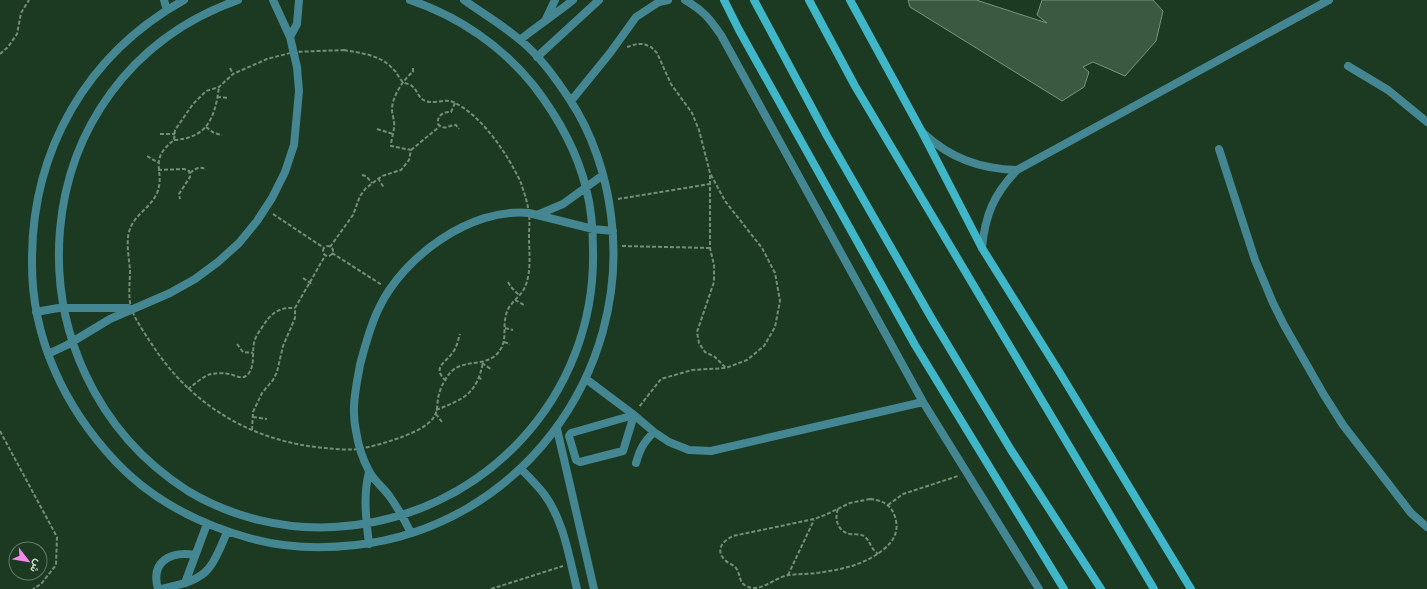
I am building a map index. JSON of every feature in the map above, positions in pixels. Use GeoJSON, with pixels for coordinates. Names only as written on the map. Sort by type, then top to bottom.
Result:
{"type":"FeatureCollection","features":[{"type":"Feature","properties":{"kind":"main road"},"geometry":{"type":"LineString","coordinates":[[724,0],[742,36],[914,345],[1064,589]]}},
{"type":"Feature","properties":{"kind":"main road"},"geometry":{"type":"LineString","coordinates":[[754,0],[827,136],[932,319],[1011,450],[1100,589]]}},
{"type":"Feature","properties":{"kind":"main road"},"geometry":{"type":"LineString","coordinates":[[809,0],[855,86],[1154,589]]}},
{"type":"Feature","properties":{"kind":"main road"},"geometry":{"type":"LineString","coordinates":[[850,0],[922,132],[982,248],[1191,589]]}},
{"type":"Feature","properties":{"kind":"street"},"geometry":{"type":"LineString","coordinates":[[164,0],[167,10]]}},
{"type":"Feature","properties":{"kind":"street"},"geometry":{"type":"LineString","coordinates":[[184,0],[150,21],[122,44],[97,71],[76,100],[59,132],[44,172],[37,200],[32,236],[32,272],[36,312],[48,354],[62,388],[79,417],[99,444],[122,469],[148,491],[177,509],[207,524],[228,532],[262,542],[298,547],[334,548],[369,544],[411,534],[441,522],[470,507],[496,490],[521,469],[540,450],[573,405],[586,379],[599,347],[608,314],[613,280],[613,231],[609,201],[603,175],[595,149],[584,125],[571,101],[537,57],[520,40],[464,0]]}},
{"type":"Feature","properties":{"kind":"street"},"geometry":{"type":"LineString","coordinates":[[61,326],[53,274],[54,239],[58,205],[67,171],[80,139],[97,109],[118,81],[142,57],[169,35],[198,17],[238,0]]}},
{"type":"Feature","properties":{"kind":"street"},"geometry":{"type":"LineString","coordinates":[[48,354],[66,342],[131,308],[170,293],[195,279],[218,262],[239,243],[257,221],[285,172],[294,145],[299,91],[297,66],[290,37],[273,0]]}},
{"type":"Feature","properties":{"kind":"street"},"geometry":{"type":"LineString","coordinates":[[290,37],[297,24],[299,0]]}},
{"type":"Feature","properties":{"kind":"street"},"geometry":{"type":"LineString","coordinates":[[66,342],[80,376],[97,406],[118,434],[142,459],[169,480],[199,498],[230,512],[270,522],[298,527],[332,528],[367,524],[402,516],[433,504],[463,488],[491,469],[516,446],[538,421],[553,398],[572,363],[583,331],[590,298],[594,264],[593,229],[586,187],[575,156],[562,128],[546,101],[526,77],[504,55],[480,35],[454,19],[426,5],[410,0]]}},
{"type":"Feature","properties":{"kind":"street"},"geometry":{"type":"LineString","coordinates":[[546,19],[555,0]]}},
{"type":"Feature","properties":{"kind":"street"},"geometry":{"type":"LineString","coordinates":[[520,40],[573,0]]}},
{"type":"Feature","properties":{"kind":"street"},"geometry":{"type":"LineString","coordinates":[[537,57],[599,0]]}},
{"type":"Feature","properties":{"kind":"street"},"geometry":{"type":"LineString","coordinates":[[571,101],[610,53],[636,17],[659,2],[668,0]]}},
{"type":"Feature","properties":{"kind":"street"},"geometry":{"type":"LineString","coordinates":[[685,0],[698,7],[709,17],[721,36],[923,402],[1039,589]]}},
{"type":"Feature","properties":{"kind":"street"},"geometry":{"type":"LineString","coordinates":[[982,248],[988,213],[1004,183],[1017,170],[1329,0]]}},
{"type":"Feature","properties":{"kind":"street"},"geometry":{"type":"LineString","coordinates":[[1348,66],[1388,90],[1427,122]]}},
{"type":"Feature","properties":{"kind":"street"},"geometry":{"type":"LineString","coordinates":[[922,132],[934,143],[960,159],[988,168],[1017,170]]}},
{"type":"Feature","properties":{"kind":"street"},"geometry":{"type":"LineString","coordinates":[[1219,149],[1255,260],[1284,324],[1324,395],[1343,425],[1411,513],[1427,527]]}},
{"type":"Feature","properties":{"kind":"street"},"geometry":{"type":"LineString","coordinates":[[538,215],[563,204],[603,175]]}},
{"type":"Feature","properties":{"kind":"street"},"geometry":{"type":"LineString","coordinates":[[411,534],[390,497],[369,472],[356,430],[353,410],[356,386],[369,331],[379,307],[389,290],[408,266],[427,249],[448,235],[471,224],[495,216],[520,212],[593,229],[613,231]]}},
{"type":"Feature","properties":{"kind":"street"},"geometry":{"type":"LineString","coordinates":[[36,312],[58,308],[131,308]]}},
{"type":"Feature","properties":{"kind":"street"},"geometry":{"type":"LineString","coordinates":[[586,379],[654,432],[669,442],[689,450],[711,451],[923,402]]}},
{"type":"Feature","properties":{"kind":"street"},"geometry":{"type":"LineString","coordinates":[[634,415],[623,451],[580,462],[576,460],[569,436],[571,432],[634,415]]}},
{"type":"Feature","properties":{"kind":"street"},"geometry":{"type":"LineString","coordinates":[[556,429],[594,589]]}},
{"type":"Feature","properties":{"kind":"street"},"geometry":{"type":"LineString","coordinates":[[636,463],[639,450],[654,432]]}},
{"type":"Feature","properties":{"kind":"street"},"geometry":{"type":"LineString","coordinates":[[521,469],[544,495],[562,528],[577,589]]}},
{"type":"Feature","properties":{"kind":"street"},"geometry":{"type":"LineString","coordinates":[[369,472],[366,484],[369,544]]}},
{"type":"Feature","properties":{"kind":"street"},"geometry":{"type":"LineString","coordinates":[[185,583],[207,524]]}},
{"type":"Feature","properties":{"kind":"street"},"geometry":{"type":"LineString","coordinates":[[195,555],[181,553],[167,557],[158,568],[156,575],[159,589],[185,583],[198,577],[208,569],[228,532]]}},
{"type":"Feature","properties":{"kind":"path"},"geometry":{"type":"LineString","coordinates":[[0,54],[8,47],[16,34],[21,13],[29,0]]}},
{"type":"Feature","properties":{"kind":"path"},"geometry":{"type":"LineString","coordinates":[[610,53],[637,44],[644,44],[651,47],[657,53],[671,84],[692,113],[701,136],[710,173],[710,248],[714,265],[714,282],[697,332],[698,343],[705,352],[715,357],[726,368]]}},
{"type":"Feature","properties":{"kind":"path"},"geometry":{"type":"LineString","coordinates":[[174,140],[175,130],[193,104],[206,91],[219,87],[233,74],[267,59],[294,52]]}},
{"type":"Feature","properties":{"kind":"path"},"geometry":{"type":"LineString","coordinates":[[230,68],[233,74]]}},
{"type":"Feature","properties":{"kind":"path"},"geometry":{"type":"LineString","coordinates":[[411,150],[391,146],[394,126],[392,104],[401,84],[408,74],[413,72],[413,68]]}},
{"type":"Feature","properties":{"kind":"path"},"geometry":{"type":"LineString","coordinates":[[219,87],[210,122],[206,127],[192,137],[174,140],[166,146],[161,153],[158,170],[159,180],[156,195],[134,220],[128,235],[131,308],[147,337],[166,365],[188,389],[214,410],[242,426],[273,439],[305,446],[361,449]]}},
{"type":"Feature","properties":{"kind":"path"},"geometry":{"type":"LineString","coordinates":[[217,97],[229,98]]}},
{"type":"Feature","properties":{"kind":"path"},"geometry":{"type":"LineString","coordinates":[[455,103],[451,112],[444,113],[439,117],[437,122],[440,126],[445,128],[456,125],[459,129]]}},
{"type":"Feature","properties":{"kind":"path"},"geometry":{"type":"LineString","coordinates":[[330,247],[352,215],[360,196],[378,178],[391,172],[401,170],[409,160],[411,150],[440,126]]}},
{"type":"Feature","properties":{"kind":"path"},"geometry":{"type":"LineString","coordinates":[[206,127],[214,133],[222,135]]}},
{"type":"Feature","properties":{"kind":"path"},"geometry":{"type":"LineString","coordinates":[[378,129],[393,134]]}},
{"type":"Feature","properties":{"kind":"path"},"geometry":{"type":"LineString","coordinates":[[160,134],[175,134]]}},
{"type":"Feature","properties":{"kind":"path"},"geometry":{"type":"LineString","coordinates":[[147,156],[159,162]]}},
{"type":"Feature","properties":{"kind":"path"},"geometry":{"type":"LineString","coordinates":[[180,199],[179,194],[190,177],[190,173],[196,168],[202,167],[205,169]]}},
{"type":"Feature","properties":{"kind":"path"},"geometry":{"type":"LineString","coordinates":[[158,170],[184,169],[190,173]]}},
{"type":"Feature","properties":{"kind":"path"},"geometry":{"type":"LineString","coordinates":[[634,415],[660,379],[692,370],[726,368],[747,360],[764,346],[775,327],[780,301],[775,273],[762,248],[725,201],[710,173]]}},
{"type":"Feature","properties":{"kind":"path"},"geometry":{"type":"LineString","coordinates":[[362,174],[370,179],[372,183]]}},
{"type":"Feature","properties":{"kind":"path"},"geometry":{"type":"LineString","coordinates":[[378,178],[384,188]]}},
{"type":"Feature","properties":{"kind":"path"},"geometry":{"type":"LineString","coordinates":[[609,201],[710,184]]}},
{"type":"Feature","properties":{"kind":"path"},"geometry":{"type":"LineString","coordinates":[[265,208],[324,248],[326,246],[330,247]]}},
{"type":"Feature","properties":{"kind":"path"},"geometry":{"type":"LineString","coordinates":[[614,246],[710,248]]}},
{"type":"Feature","properties":{"kind":"path"},"geometry":{"type":"LineString","coordinates":[[330,247],[333,251],[332,253],[389,290]]}},
{"type":"Feature","properties":{"kind":"path"},"geometry":{"type":"LineString","coordinates":[[324,248],[322,252],[325,256]]}},
{"type":"Feature","properties":{"kind":"path"},"geometry":{"type":"LineString","coordinates":[[252,430],[253,417],[257,402],[277,372],[283,346],[294,318],[295,308],[325,256],[329,256],[332,253]]}},
{"type":"Feature","properties":{"kind":"path"},"geometry":{"type":"LineString","coordinates":[[303,278],[313,285]]}},
{"type":"Feature","properties":{"kind":"path"},"geometry":{"type":"LineString","coordinates":[[508,282],[519,295]]}},
{"type":"Feature","properties":{"kind":"path"},"geometry":{"type":"LineString","coordinates":[[515,300],[524,304]]}},
{"type":"Feature","properties":{"kind":"path"},"geometry":{"type":"LineString","coordinates":[[188,389],[209,374],[218,373],[231,375],[237,378],[246,376],[251,368],[254,341],[264,323],[278,310],[295,308]]}},
{"type":"Feature","properties":{"kind":"path"},"geometry":{"type":"LineString","coordinates":[[505,328],[513,330]]}},
{"type":"Feature","properties":{"kind":"path"},"geometry":{"type":"LineString","coordinates":[[446,381],[440,373],[440,368],[455,349],[460,334]]}},
{"type":"Feature","properties":{"kind":"path"},"geometry":{"type":"LineString","coordinates":[[504,342],[510,344]]}},
{"type":"Feature","properties":{"kind":"path"},"geometry":{"type":"LineString","coordinates":[[237,344],[243,352],[253,353]]}},
{"type":"Feature","properties":{"kind":"path"},"geometry":{"type":"LineString","coordinates":[[436,410],[461,400],[469,395],[478,377],[482,363],[492,370]]}},
{"type":"Feature","properties":{"kind":"path"},"geometry":{"type":"LineString","coordinates":[[478,377],[483,380]]}},
{"type":"Feature","properties":{"kind":"path"},"geometry":{"type":"LineString","coordinates":[[436,414],[442,422]]}},
{"type":"Feature","properties":{"kind":"path"},"geometry":{"type":"LineString","coordinates":[[253,417],[267,419]]}},
{"type":"Feature","properties":{"kind":"path"},"geometry":{"type":"LineString","coordinates":[[0,431],[57,537],[56,565],[41,584],[33,589]]}},
{"type":"Feature","properties":{"kind":"path"},"geometry":{"type":"LineString","coordinates":[[888,505],[903,494],[967,473]]}},
{"type":"Feature","properties":{"kind":"path"},"geometry":{"type":"LineString","coordinates":[[870,499],[877,499],[888,505],[894,514],[897,530],[894,538],[889,545],[878,554],[862,563],[837,569],[788,575],[768,584],[752,588],[742,583],[736,568],[723,559],[721,546],[726,539],[733,536],[814,519],[850,503],[870,499]]}},
{"type":"Feature","properties":{"kind":"path"},"geometry":{"type":"LineString","coordinates":[[839,508],[836,515],[839,527],[850,534],[864,536],[869,540],[872,548],[878,554]]}},
{"type":"Feature","properties":{"kind":"path"},"geometry":{"type":"LineString","coordinates":[[788,575],[814,519]]}},
{"type":"Feature","properties":{"kind":"path"},"geometry":{"type":"LineString","coordinates":[[491,589],[571,564]]}},
{"type":"Feature","properties":{"kind":"building"},"geometry":{"type":"Polygon","coordinates":[[[908,0],[976,0],[1047,23],[1037,15],[1042,0],[1153,0],[1163,11],[1156,41],[1125,76],[1093,62],[1083,67],[1089,72],[1084,87],[1062,101],[910,7],[908,0]]]}}]}
